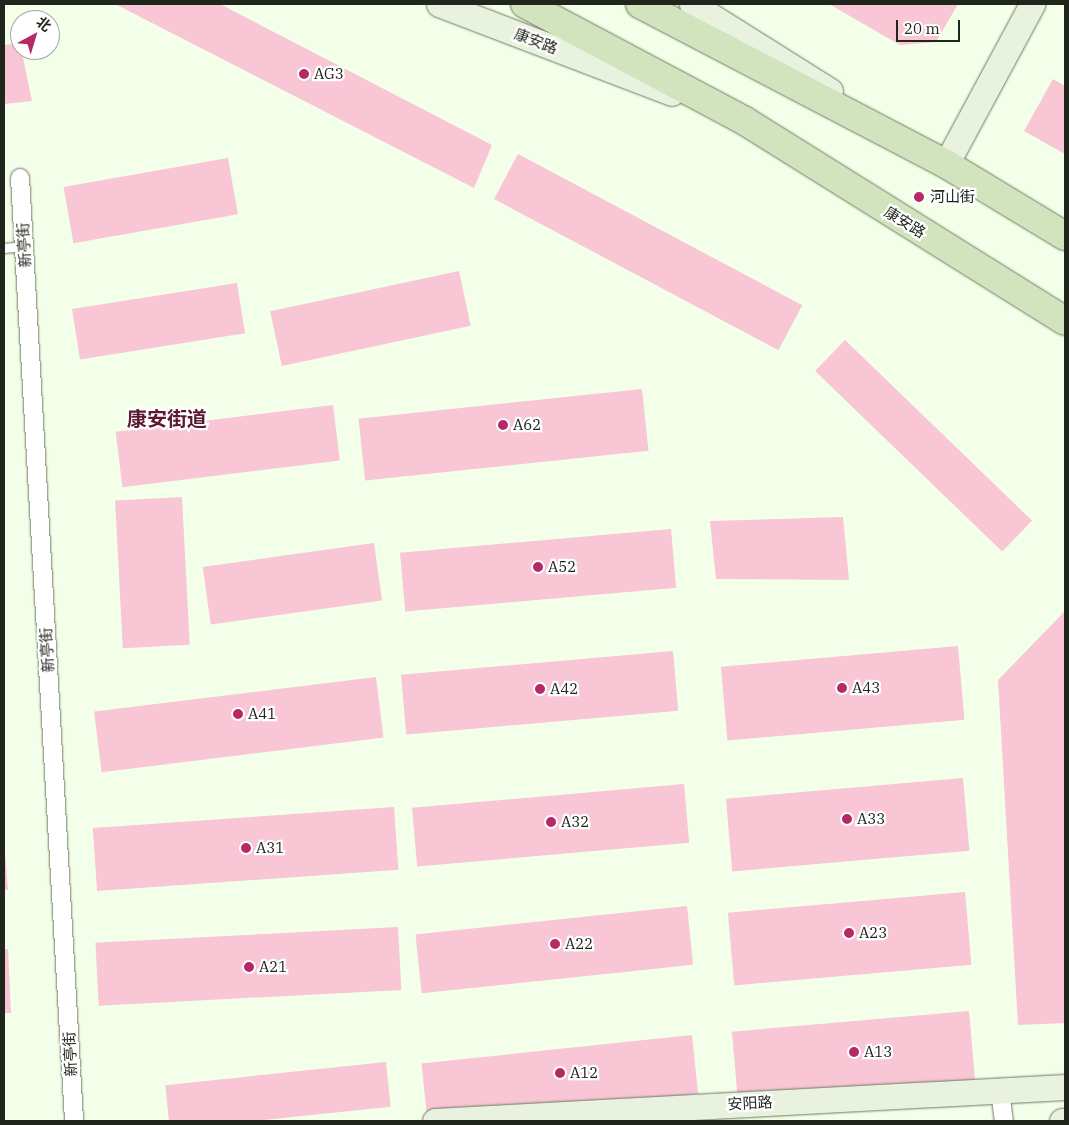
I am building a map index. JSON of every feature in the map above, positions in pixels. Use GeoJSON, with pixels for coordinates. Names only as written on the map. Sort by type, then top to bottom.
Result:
{"type":"FeatureCollection","features":[{"type":"Feature","properties":{"kind":"main road","name":"康安路"},"geometry":{"type":"LineString","coordinates":[[439,4],[745,121]]}},
{"type":"Feature","properties":{"kind":"main road","name":"康安路"},"geometry":{"type":"LineString","coordinates":[[525,4],[745,121],[1065,321]]}},
{"type":"Feature","properties":{"kind":"main road"},"geometry":{"type":"LineString","coordinates":[[640,4],[946,164]]}},
{"type":"Feature","properties":{"kind":"main road"},"geometry":{"type":"LineString","coordinates":[[692,4],[946,164],[1065,236]]}},
{"type":"Feature","properties":{"kind":"main road"},"geometry":{"type":"LineString","coordinates":[[946,164],[1032,4]]}},
{"type":"Feature","properties":{"kind":"main road"},"geometry":{"type":"LineString","coordinates":[[1023,211],[1065,241]]}},
{"type":"Feature","properties":{"kind":"main road","name":"安阳路"},"geometry":{"type":"LineString","coordinates":[[435,1121],[543,1118],[1065,1087]]}},
{"type":"Feature","properties":{"kind":"street","name":"新亭街"},"geometry":{"type":"LineString","coordinates":[[20,178],[74,1121]]}},
{"type":"Feature","properties":{"kind":"street"},"geometry":{"type":"LineString","coordinates":[[1000,1090],[1004,1121]]}},
{"type":"Feature","properties":{"kind":"lane"},"geometry":{"type":"LineString","coordinates":[[4,248],[24,246]]}},
{"type":"Feature","properties":{"kind":"building","name":"AG3"},"geometry":{"type":"Polygon","coordinates":[[[115,4],[220,4],[492,145],[474,188],[115,4]]]}},
{"type":"Feature","properties":{"kind":"building"},"geometry":{"type":"Polygon","coordinates":[[[829,4],[958,4],[936,42],[900,45],[829,4]]]}},
{"type":"Feature","properties":{"kind":"building"},"geometry":{"type":"Polygon","coordinates":[[[10,44],[10,60],[24,60],[32,101],[4,104],[4,45],[10,44]]]}},
{"type":"Feature","properties":{"kind":"building"},"geometry":{"type":"Polygon","coordinates":[[[1053,79],[1065,86],[1065,154],[1024,131],[1053,79]]]}},
{"type":"Feature","properties":{"kind":"building"},"geometry":{"type":"Polygon","coordinates":[[[518,154],[802,305],[778,350],[494,199],[518,154]]]}},
{"type":"Feature","properties":{"kind":"building"},"geometry":{"type":"Polygon","coordinates":[[[228,158],[238,214],[73,243],[64,187],[228,158]]]}},
{"type":"Feature","properties":{"kind":"building"},"geometry":{"type":"Polygon","coordinates":[[[459,271],[471,326],[282,366],[270,311],[459,271]]]}},
{"type":"Feature","properties":{"kind":"building"},"geometry":{"type":"Polygon","coordinates":[[[237,283],[245,333],[80,359],[72,309],[237,283]]]}},
{"type":"Feature","properties":{"kind":"building"},"geometry":{"type":"Polygon","coordinates":[[[845,340],[1032,521],[1002,552],[815,371],[845,340]]]}},
{"type":"Feature","properties":{"kind":"building","name":"A62"},"geometry":{"type":"Polygon","coordinates":[[[642,389],[648,451],[365,480],[359,419],[642,389]]]}},
{"type":"Feature","properties":{"kind":"building"},"geometry":{"type":"Polygon","coordinates":[[[333,405],[340,461],[122,487],[116,432],[333,405]]]}},
{"type":"Feature","properties":{"kind":"building"},"geometry":{"type":"Polygon","coordinates":[[[182,497],[190,645],[123,648],[115,501],[182,497]]]}},
{"type":"Feature","properties":{"kind":"building"},"geometry":{"type":"Polygon","coordinates":[[[843,517],[849,580],[716,579],[710,521],[843,517]]]}},
{"type":"Feature","properties":{"kind":"building","name":"A52"},"geometry":{"type":"Polygon","coordinates":[[[671,529],[676,588],[405,611],[400,553],[671,529]]]}},
{"type":"Feature","properties":{"kind":"building"},"geometry":{"type":"Polygon","coordinates":[[[374,543],[382,600],[211,625],[203,567],[374,543]]]}},
{"type":"Feature","properties":{"kind":"building"},"geometry":{"type":"Polygon","coordinates":[[[1065,611],[1065,1023],[1018,1025],[998,680],[1065,611]]]}},
{"type":"Feature","properties":{"kind":"building","name":"A43"},"geometry":{"type":"Polygon","coordinates":[[[958,646],[964,720],[727,740],[721,667],[958,646]]]}},
{"type":"Feature","properties":{"kind":"building","name":"A42"},"geometry":{"type":"Polygon","coordinates":[[[673,651],[678,711],[406,735],[401,675],[673,651]]]}},
{"type":"Feature","properties":{"kind":"building","name":"A41"},"geometry":{"type":"Polygon","coordinates":[[[376,677],[383,738],[102,772],[94,712],[376,677]]]}},
{"type":"Feature","properties":{"kind":"building","name":"A33"},"geometry":{"type":"Polygon","coordinates":[[[963,778],[969,851],[732,871],[726,799],[963,778]]]}},
{"type":"Feature","properties":{"kind":"building","name":"A32"},"geometry":{"type":"Polygon","coordinates":[[[684,784],[689,843],[417,867],[412,808],[684,784]]]}},
{"type":"Feature","properties":{"kind":"building","name":"A31"},"geometry":{"type":"Polygon","coordinates":[[[394,807],[398,870],[97,891],[93,828],[394,807]]]}},
{"type":"Feature","properties":{"kind":"building"},"geometry":{"type":"Polygon","coordinates":[[[4,841],[8,890],[4,890],[4,841]]]}},
{"type":"Feature","properties":{"kind":"building","name":"A23"},"geometry":{"type":"Polygon","coordinates":[[[965,892],[971,965],[734,985],[728,913],[965,892]]]}},
{"type":"Feature","properties":{"kind":"building","name":"A22"},"geometry":{"type":"Polygon","coordinates":[[[687,906],[693,965],[422,993],[415,935],[687,906]]]}},
{"type":"Feature","properties":{"kind":"building","name":"A21"},"geometry":{"type":"Polygon","coordinates":[[[398,927],[401,990],[99,1006],[95,943],[398,927]]]}},
{"type":"Feature","properties":{"kind":"building"},"geometry":{"type":"Polygon","coordinates":[[[4,949],[8,949],[11,1013],[4,1013],[4,949]]]}},
{"type":"Feature","properties":{"kind":"building","name":"A13"},"geometry":{"type":"Polygon","coordinates":[[[969,1011],[975,1084],[738,1104],[732,1032],[969,1011]]]}},
{"type":"Feature","properties":{"kind":"building","name":"A12"},"geometry":{"type":"Polygon","coordinates":[[[692,1035],[698,1094],[428,1121],[421,1063],[692,1035]]]}},
{"type":"Feature","properties":{"kind":"building"},"geometry":{"type":"Polygon","coordinates":[[[386,1062],[391,1107],[255,1121],[169,1121],[165,1085],[386,1062]]]}},
{"type":"Feature","properties":{"kind":"place","name":"AG3"},"geometry":{"type":"Point","coordinates":[304,74]}},
{"type":"Feature","properties":{"kind":"place","name":"河山街"},"geometry":{"type":"Point","coordinates":[919,197]}},
{"type":"Feature","properties":{"kind":"place","name":"A62"},"geometry":{"type":"Point","coordinates":[503,425]}},
{"type":"Feature","properties":{"kind":"place","name":"A52"},"geometry":{"type":"Point","coordinates":[538,567]}},
{"type":"Feature","properties":{"kind":"place","name":"A43"},"geometry":{"type":"Point","coordinates":[842,688]}},
{"type":"Feature","properties":{"kind":"place","name":"A42"},"geometry":{"type":"Point","coordinates":[540,689]}},
{"type":"Feature","properties":{"kind":"place","name":"A41"},"geometry":{"type":"Point","coordinates":[238,714]}},
{"type":"Feature","properties":{"kind":"place","name":"A33"},"geometry":{"type":"Point","coordinates":[847,819]}},
{"type":"Feature","properties":{"kind":"place","name":"A32"},"geometry":{"type":"Point","coordinates":[551,822]}},
{"type":"Feature","properties":{"kind":"place","name":"A31"},"geometry":{"type":"Point","coordinates":[246,848]}},
{"type":"Feature","properties":{"kind":"place","name":"A23"},"geometry":{"type":"Point","coordinates":[849,933]}},
{"type":"Feature","properties":{"kind":"place","name":"A22"},"geometry":{"type":"Point","coordinates":[555,944]}},
{"type":"Feature","properties":{"kind":"place","name":"A21"},"geometry":{"type":"Point","coordinates":[249,967]}},
{"type":"Feature","properties":{"kind":"place","name":"A13"},"geometry":{"type":"Point","coordinates":[854,1052]}},
{"type":"Feature","properties":{"kind":"place","name":"A12"},"geometry":{"type":"Point","coordinates":[560,1073]}},
{"type":"Feature","properties":{"kind":"district","name":"康安街道"},"geometry":{"type":"Point","coordinates":[167,418]}}]}
